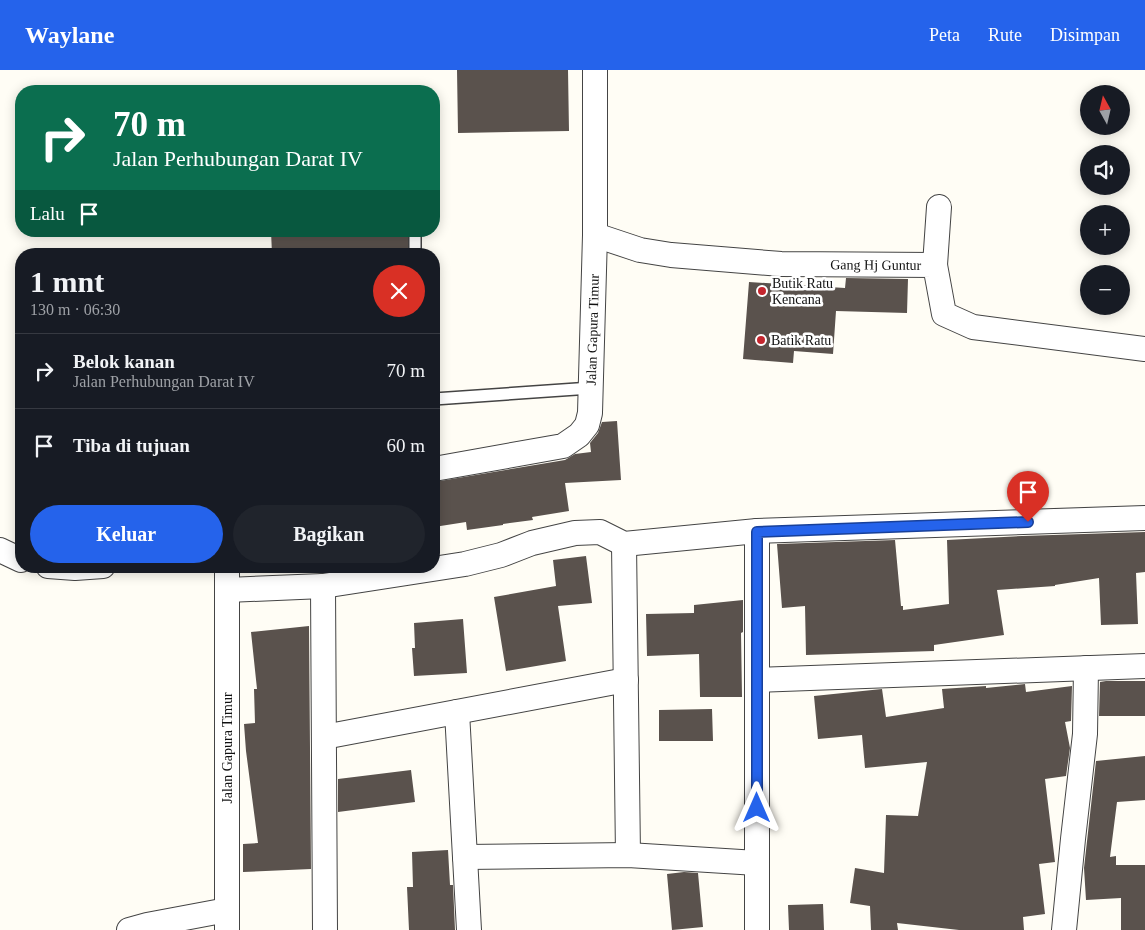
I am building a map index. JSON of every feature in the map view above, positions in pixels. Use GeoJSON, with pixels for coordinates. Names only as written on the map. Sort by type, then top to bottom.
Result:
{"type":"FeatureCollection","features":[{"type":"Feature","properties":{"kind":"street","name":"Jalan Gapura Timur"},"geometry":{"type":"LineString","coordinates":[[440,469],[562,446],[579,435],[587,425],[590,413],[595,235],[595,70]]}},
{"type":"Feature","properties":{"kind":"street"},"geometry":{"type":"LineString","coordinates":[[935,265],[939,207]]}},
{"type":"Feature","properties":{"kind":"street","name":"Gang Hj Guntur"},"geometry":{"type":"LineString","coordinates":[[595,235],[640,250],[671,255],[781,264],[935,265],[944,314],[973,327],[1145,349]]}},
{"type":"Feature","properties":{"kind":"street"},"geometry":{"type":"LineString","coordinates":[[440,568],[502,555],[532,543],[575,533],[600,532],[624,544],[757,532],[1145,518]]}},
{"type":"Feature","properties":{"kind":"street"},"geometry":{"type":"LineString","coordinates":[[757,532],[757,930]]}},
{"type":"Feature","properties":{"kind":"street"},"geometry":{"type":"LineString","coordinates":[[624,544],[628,855]]}},
{"type":"Feature","properties":{"kind":"street"},"geometry":{"type":"LineString","coordinates":[[0,550],[15,557]]}},
{"type":"Feature","properties":{"kind":"street","name":"Jalan Gapura Timur"},"geometry":{"type":"LineString","coordinates":[[227,573],[227,920]]}},
{"type":"Feature","properties":{"kind":"street"},"geometry":{"type":"LineString","coordinates":[[227,590],[323,586],[407,573]]}},
{"type":"Feature","properties":{"kind":"street"},"geometry":{"type":"LineString","coordinates":[[323,586],[325,930]]}},
{"type":"Feature","properties":{"kind":"street"},"geometry":{"type":"LineString","coordinates":[[757,680],[1145,666]]}},
{"type":"Feature","properties":{"kind":"street"},"geometry":{"type":"LineString","coordinates":[[1064,930],[1086,734],[1086,668]]}},
{"type":"Feature","properties":{"kind":"street"},"geometry":{"type":"LineString","coordinates":[[324,736],[626,680]]}},
{"type":"Feature","properties":{"kind":"street"},"geometry":{"type":"LineString","coordinates":[[458,712],[469,930]]}},
{"type":"Feature","properties":{"kind":"street"},"geometry":{"type":"LineString","coordinates":[[465,857],[628,855],[756,863]]}},
{"type":"Feature","properties":{"kind":"street"},"geometry":{"type":"LineString","coordinates":[[129,930],[147,925],[227,920]]}},
{"type":"Feature","properties":{"kind":"lane"},"geometry":{"type":"LineString","coordinates":[[440,399],[591,388]]}},
{"type":"Feature","properties":{"kind":"building"},"geometry":{"type":"Polygon","coordinates":[[[457,70],[568,70],[569,131],[458,133],[457,70]]]}},
{"type":"Feature","properties":{"kind":"building"},"geometry":{"type":"Polygon","coordinates":[[[271,237],[408,237],[408,248],[272,248],[271,237]]]}},
{"type":"Feature","properties":{"kind":"building"},"geometry":{"type":"Polygon","coordinates":[[[846,278],[908,279],[907,313],[836,311],[833,354],[794,351],[793,363],[743,359],[749,282],[845,288],[846,278]]]}},
{"type":"Feature","properties":{"kind":"building"},"geometry":{"type":"Polygon","coordinates":[[[617,421],[621,480],[565,483],[569,511],[532,517],[533,520],[467,530],[466,522],[440,526],[440,481],[565,460],[575,454],[591,452],[590,443],[598,433],[602,422],[617,421]]]}},
{"type":"Feature","properties":{"kind":"building"},"geometry":{"type":"Polygon","coordinates":[[[1145,532],[1145,572],[1136,573],[1138,624],[1101,625],[1099,578],[1055,586],[997,590],[1004,635],[934,645],[934,651],[806,655],[805,606],[782,608],[777,544],[895,540],[901,606],[903,606],[903,610],[949,604],[947,540],[1145,532]]]}},
{"type":"Feature","properties":{"kind":"building"},"geometry":{"type":"Polygon","coordinates":[[[586,556],[592,603],[558,606],[566,661],[506,671],[494,597],[556,586],[553,560],[586,556]]]}},
{"type":"Feature","properties":{"kind":"building"},"geometry":{"type":"Polygon","coordinates":[[[743,600],[743,632],[741,633],[742,697],[700,697],[699,654],[647,656],[646,614],[694,613],[694,605],[743,600]]]}},
{"type":"Feature","properties":{"kind":"building"},"geometry":{"type":"Polygon","coordinates":[[[463,619],[467,673],[414,676],[412,648],[415,648],[414,623],[463,619]]]}},
{"type":"Feature","properties":{"kind":"building"},"geometry":{"type":"Polygon","coordinates":[[[309,626],[311,869],[243,872],[243,844],[258,843],[244,724],[255,723],[254,689],[257,689],[251,632],[309,626]]]}},
{"type":"Feature","properties":{"kind":"building"},"geometry":{"type":"Polygon","coordinates":[[[1145,681],[1145,716],[1099,716],[1100,682],[1145,681]]]}},
{"type":"Feature","properties":{"kind":"building"},"geometry":{"type":"Polygon","coordinates":[[[1025,684],[1026,692],[1072,686],[1071,721],[1065,722],[1070,748],[1066,776],[1045,779],[1055,862],[1039,864],[1045,914],[1023,917],[1024,930],[959,930],[897,923],[898,930],[871,930],[870,906],[850,903],[855,868],[884,873],[886,815],[918,816],[927,762],[865,768],[862,735],[818,739],[814,696],[882,689],[886,717],[944,708],[942,689],[986,686],[986,688],[1025,684]]]}},
{"type":"Feature","properties":{"kind":"building"},"geometry":{"type":"Polygon","coordinates":[[[712,709],[713,741],[659,741],[659,710],[712,709]]]}},
{"type":"Feature","properties":{"kind":"building"},"geometry":{"type":"Polygon","coordinates":[[[1145,756],[1145,800],[1117,802],[1110,857],[1116,856],[1116,865],[1145,865],[1145,930],[1121,930],[1121,898],[1086,900],[1084,868],[1096,761],[1145,756]]]}},
{"type":"Feature","properties":{"kind":"building"},"geometry":{"type":"Polygon","coordinates":[[[411,770],[415,802],[338,812],[338,779],[411,770]]]}},
{"type":"Feature","properties":{"kind":"building"},"geometry":{"type":"Polygon","coordinates":[[[448,850],[450,885],[453,885],[455,930],[409,930],[407,887],[413,887],[412,852],[448,850]]]}},
{"type":"Feature","properties":{"kind":"building"},"geometry":{"type":"Polygon","coordinates":[[[698,873],[703,927],[672,930],[667,874],[698,873]]]}},
{"type":"Feature","properties":{"kind":"building"},"geometry":{"type":"Polygon","coordinates":[[[823,904],[824,930],[789,930],[788,905],[823,904]]]}},
{"type":"Feature","properties":{"kind":"place","name":"Butik Ratu Kencana"},"geometry":{"type":"Point","coordinates":[762,291]}},
{"type":"Feature","properties":{"kind":"place","name":"Batik Ratu"},"geometry":{"type":"Point","coordinates":[761,340]}},
{"type":"Feature","properties":{"kind":"route"},"geometry":{"type":"LineString","coordinates":[[757,808],[757,532],[1028,522]]}}]}
